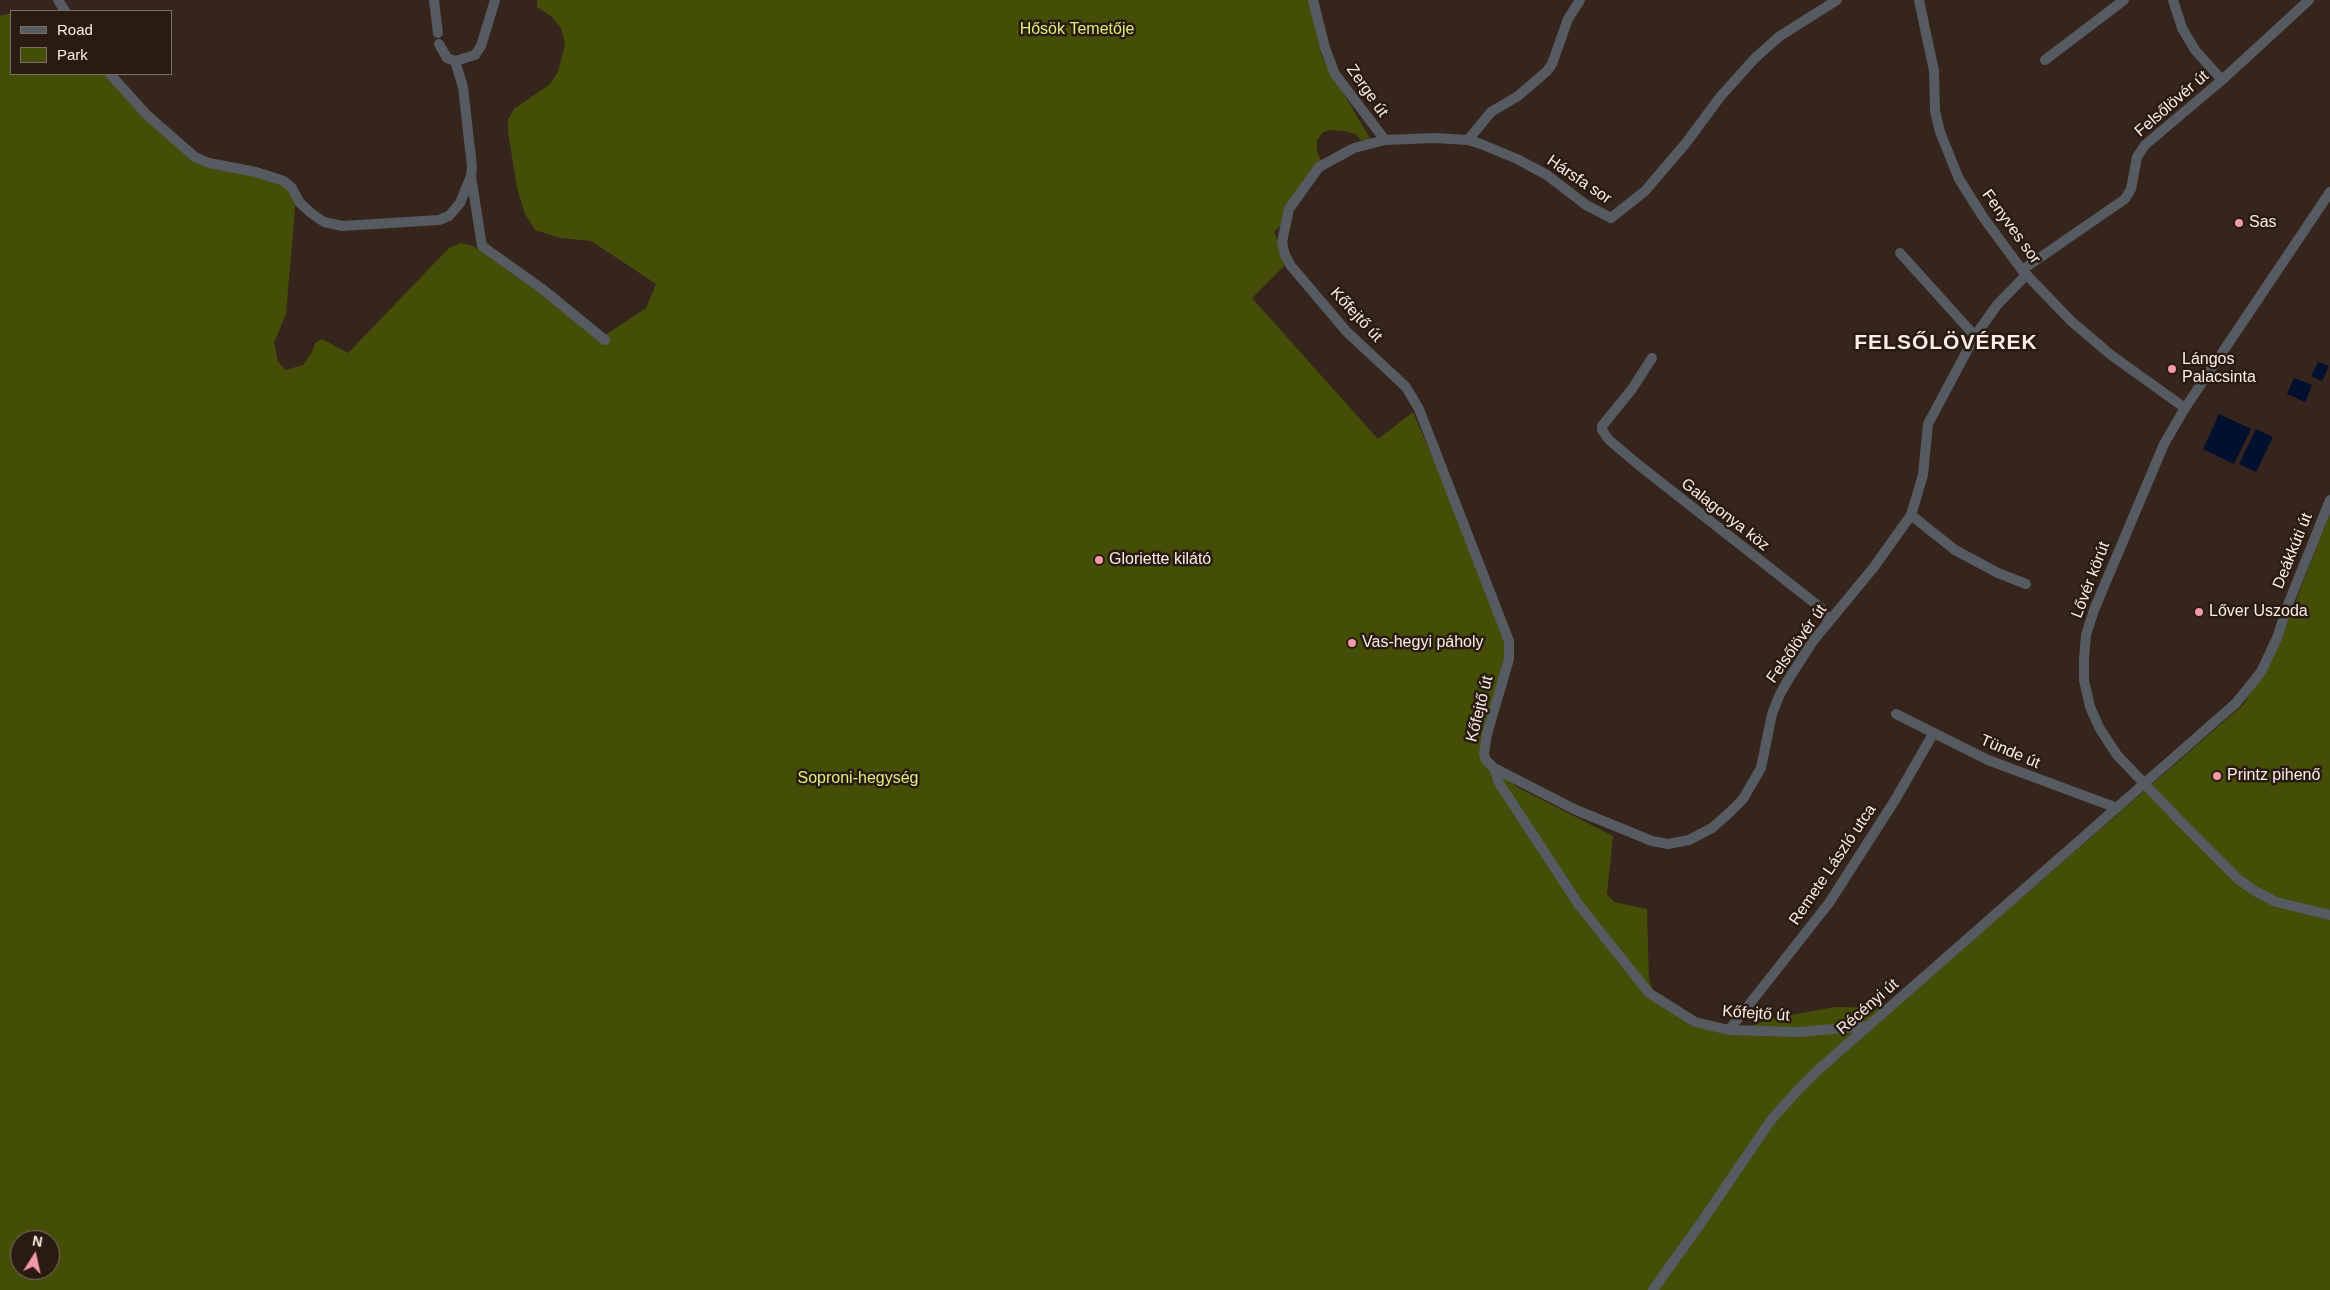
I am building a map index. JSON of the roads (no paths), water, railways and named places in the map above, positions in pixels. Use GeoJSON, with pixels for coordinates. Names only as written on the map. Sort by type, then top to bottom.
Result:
{"type":"FeatureCollection","features":[{"type":"Feature","properties":{"kind":"street"},"geometry":{"type":"LineString","coordinates":[[434,0],[438,39],[447,58],[455,61],[475,55],[481,46],[495,0]]}},
{"type":"Feature","properties":{"kind":"street","name":"Zerge út"},"geometry":{"type":"LineString","coordinates":[[1313,0],[1325,48],[1335,74],[1385,140]]}},
{"type":"Feature","properties":{"kind":"street"},"geometry":{"type":"LineString","coordinates":[[1468,140],[1491,112],[1518,96],[1547,71],[1552,64],[1568,19],[1580,0]]}},
{"type":"Feature","properties":{"kind":"street","name":"Hársfa sor"},"geometry":{"type":"LineString","coordinates":[[1342,154],[1385,140],[1434,138],[1468,140],[1517,159],[1540,171],[1586,205],[1611,218],[1644,192],[1686,143],[1720,97],[1755,58],[1780,36],[1837,0]]}},
{"type":"Feature","properties":{"kind":"street","name":"Fenyves sor"},"geometry":{"type":"LineString","coordinates":[[1919,0],[1934,70],[1935,111],[1948,155],[1959,180],[1983,217],[2024,273],[2071,321],[2111,355],[2185,408]]}},
{"type":"Feature","properties":{"kind":"street"},"geometry":{"type":"LineString","coordinates":[[2045,60],[2124,0]]}},
{"type":"Feature","properties":{"kind":"street"},"geometry":{"type":"LineString","coordinates":[[2173,0],[2182,28],[2195,50],[2222,80]]}},
{"type":"Feature","properties":{"kind":"street","name":"Felsőlövér út"},"geometry":{"type":"LineString","coordinates":[[1494,768],[1576,810],[1628,833],[1668,844],[1689,840],[1712,828],[1728,814],[1743,799],[1761,768],[1772,714],[1780,694],[1813,641],[1874,567],[1911,515],[1923,475],[1928,424],[1975,336],[1997,305],[2024,273],[2125,200],[2130,189],[2137,158],[2145,145],[2222,80],[2309,0]]}},
{"type":"Feature","properties":{"kind":"street"},"geometry":{"type":"LineString","coordinates":[[455,61],[465,102],[471,176],[482,246],[541,288],[605,340]]}},
{"type":"Feature","properties":{"kind":"street"},"geometry":{"type":"LineString","coordinates":[[111,75],[147,115],[195,157],[209,163],[256,172],[284,181],[292,188],[300,203],[324,222],[342,226],[439,220],[455,210],[464,196],[471,176]]}},
{"type":"Feature","properties":{"kind":"street","name":"Kőfejtő út"},"geometry":{"type":"LineString","coordinates":[[1342,154],[1319,167],[1289,209],[1283,236],[1285,255],[1347,332],[1406,387],[1420,409],[1509,641],[1509,659],[1489,725],[1484,754],[1486,760],[1494,768],[1499,783],[1579,905],[1649,992],[1695,1022],[1729,1030],[1798,1032],[1868,1026]]}},
{"type":"Feature","properties":{"kind":"street","name":"Lővér körút"},"geometry":{"type":"LineString","coordinates":[[2330,192],[2185,408],[2164,444],[2106,579],[2086,635],[2084,680],[2090,708],[2100,729],[2117,755],[2147,780],[2238,880],[2276,902],[2330,916]]}},
{"type":"Feature","properties":{"kind":"street"},"geometry":{"type":"LineString","coordinates":[[1900,253],[1975,336]]}},
{"type":"Feature","properties":{"kind":"street","name":"Galagonya köz"},"geometry":{"type":"LineString","coordinates":[[1652,358],[1632,389],[1602,426],[1602,430],[1609,440],[1647,472],[1821,608],[1829,621]]}},
{"type":"Feature","properties":{"kind":"street","name":"Deákkúti út"},"geometry":{"type":"LineString","coordinates":[[2147,780],[2165,767],[2236,703],[2261,672],[2277,638],[2289,602],[2330,500]]}},
{"type":"Feature","properties":{"kind":"street"},"geometry":{"type":"LineString","coordinates":[[1911,515],[1954,550],[1998,573],[2026,584]]}},
{"type":"Feature","properties":{"kind":"street","name":"Tünde út"},"geometry":{"type":"LineString","coordinates":[[1896,714],[1988,760],[2117,808]]}},
{"type":"Feature","properties":{"kind":"street","name":"Remete László utca"},"geometry":{"type":"LineString","coordinates":[[1729,1030],[1830,903],[1895,800],[1933,734]]}},
{"type":"Feature","properties":{"kind":"street","name":"Récényi út"},"geometry":{"type":"LineString","coordinates":[[1653,1290],[1771,1120],[1818,1070],[2147,780]]}},
{"type":"Feature","properties":{"kind":"water"},"geometry":{"type":"Polygon","coordinates":[[[2318,362],[2329,366],[2322,381],[2311,376],[2318,362]]]}},
{"type":"Feature","properties":{"kind":"water"},"geometry":{"type":"Polygon","coordinates":[[[2294,378],[2312,385],[2305,402],[2287,394],[2294,378]]]}},
{"type":"Feature","properties":{"kind":"water"},"geometry":{"type":"Polygon","coordinates":[[[2219,414],[2251,429],[2234,464],[2203,449],[2219,414]]]}},
{"type":"Feature","properties":{"kind":"water"},"geometry":{"type":"Polygon","coordinates":[[[2256,429],[2273,437],[2256,472],[2239,464],[2256,429]]]}},
{"type":"Feature","properties":{"kind":"place","name":"Sas"},"geometry":{"type":"Point","coordinates":[2239,223]}},
{"type":"Feature","properties":{"kind":"place","name":"Lángos Palacsinta"},"geometry":{"type":"Point","coordinates":[2172,369]}},
{"type":"Feature","properties":{"kind":"place","name":"Gloriette kilátó"},"geometry":{"type":"Point","coordinates":[1099,560]}},
{"type":"Feature","properties":{"kind":"place","name":"Lőver Uszoda"},"geometry":{"type":"Point","coordinates":[2199,612]}},
{"type":"Feature","properties":{"kind":"place","name":"Vas-hegyi páholy"},"geometry":{"type":"Point","coordinates":[1352,643]}},
{"type":"Feature","properties":{"kind":"place","name":"Printz pihenő"},"geometry":{"type":"Point","coordinates":[2217,776]}},
{"type":"Feature","properties":{"kind":"district","name":"FELSŐLÖVÉREK"},"geometry":{"type":"Point","coordinates":[1946,343]}},
{"type":"Feature","properties":{"kind":"park label","name":"Hősök Temetője"},"geometry":{"type":"Point","coordinates":[1077,30]}},
{"type":"Feature","properties":{"kind":"park label","name":"Soproni-hegység"},"geometry":{"type":"Point","coordinates":[858,779]}}]}
